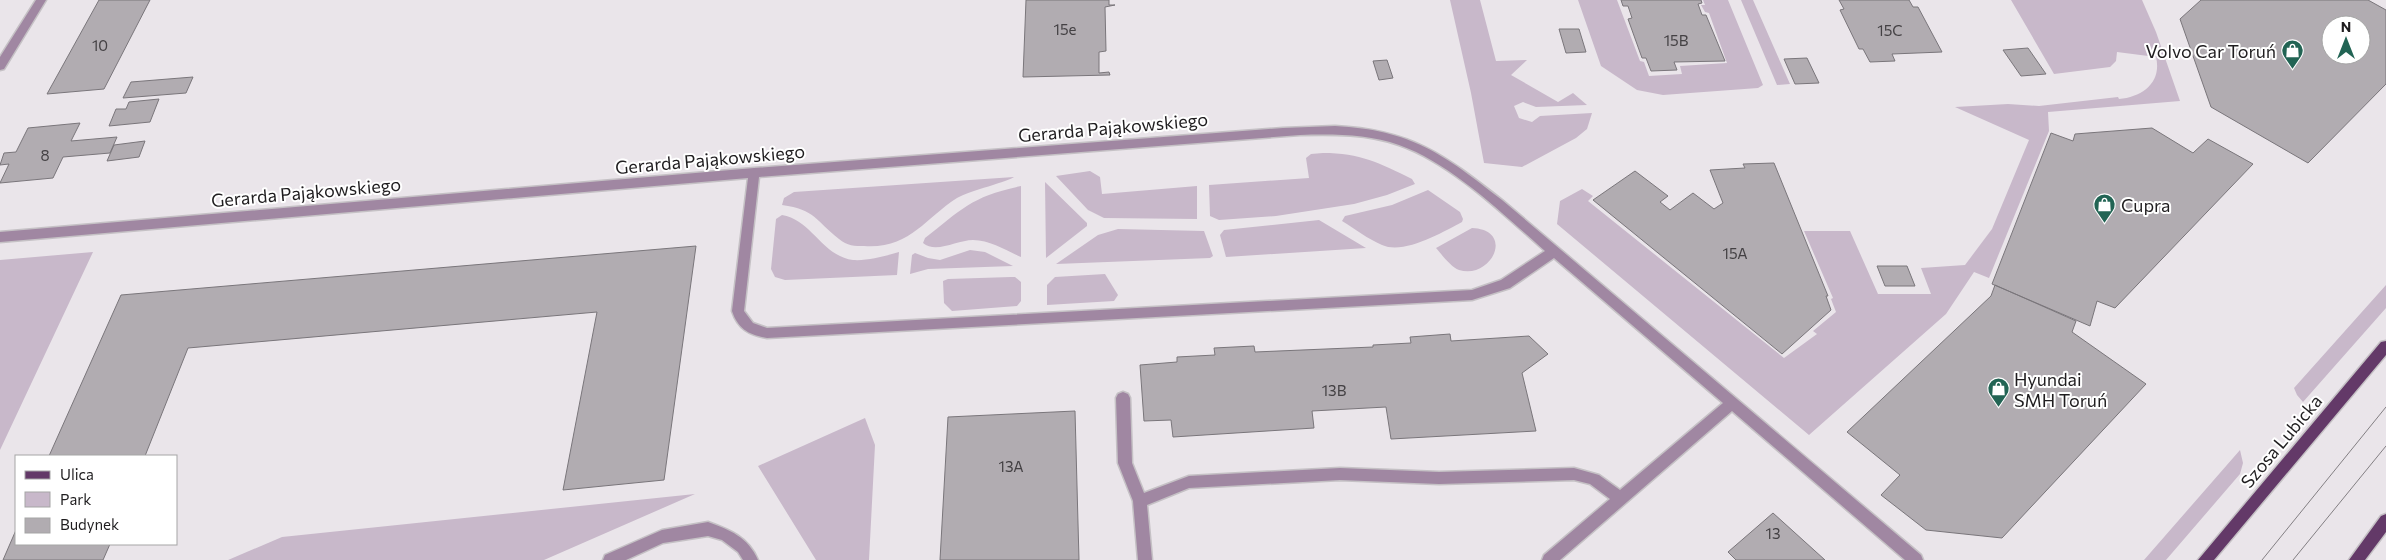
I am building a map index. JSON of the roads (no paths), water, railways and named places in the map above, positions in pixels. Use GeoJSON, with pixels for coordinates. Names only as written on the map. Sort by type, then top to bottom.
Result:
{"type":"FeatureCollection","features":[{"type":"Feature","properties":{"kind":"main road","name":"Szosa Lubicka"},"geometry":{"type":"LineString","coordinates":[[2205,560],[2386,346]]}},
{"type":"Feature","properties":{"kind":"main road"},"geometry":{"type":"LineString","coordinates":[[2356,560],[2386,521]]}},
{"type":"Feature","properties":{"kind":"street"},"geometry":{"type":"LineString","coordinates":[[0,66],[42,0]]}},
{"type":"Feature","properties":{"kind":"street","name":"Gerarda Pająkowskiego"},"geometry":{"type":"LineString","coordinates":[[0,237],[754,173],[1316,130],[1340,130],[1376,134],[1420,149],[1471,183],[1554,251],[1916,560]]}},
{"type":"Feature","properties":{"kind":"street"},"geometry":{"type":"LineString","coordinates":[[754,173],[738,311],[742,323],[752,330],[766,333],[1472,295],[1490,293],[1504,286],[1554,251]]}},
{"type":"Feature","properties":{"kind":"street"},"geometry":{"type":"LineString","coordinates":[[1123,398],[1125,464],[1140,501],[1145,560]]}},
{"type":"Feature","properties":{"kind":"street"},"geometry":{"type":"LineString","coordinates":[[1549,560],[1731,404]]}},
{"type":"Feature","properties":{"kind":"street"},"geometry":{"type":"LineString","coordinates":[[1140,501],[1189,482],[1340,474],[1439,478],[1574,474],[1592,477],[1604,484],[1620,499]]}},
{"type":"Feature","properties":{"kind":"street"},"geometry":{"type":"LineString","coordinates":[[610,560],[662,537],[708,529],[726,535],[743,547],[751,560]]}},
{"type":"Feature","properties":{"kind":"tram line"},"geometry":{"type":"LineString","coordinates":[[2262,560],[2386,407]]}},
{"type":"Feature","properties":{"kind":"tram line"},"geometry":{"type":"LineString","coordinates":[[2293,560],[2386,446]]}},
{"type":"Feature","properties":{"kind":"place","name":"Volvo Car Toruń"},"geometry":{"type":"Point","coordinates":[2292,70]}},
{"type":"Feature","properties":{"kind":"place","name":"Cupra"},"geometry":{"type":"Point","coordinates":[2105,224]}},
{"type":"Feature","properties":{"kind":"place","name":"Hyundai SMH Toruń"},"geometry":{"type":"Point","coordinates":[1998,408]}}]}
